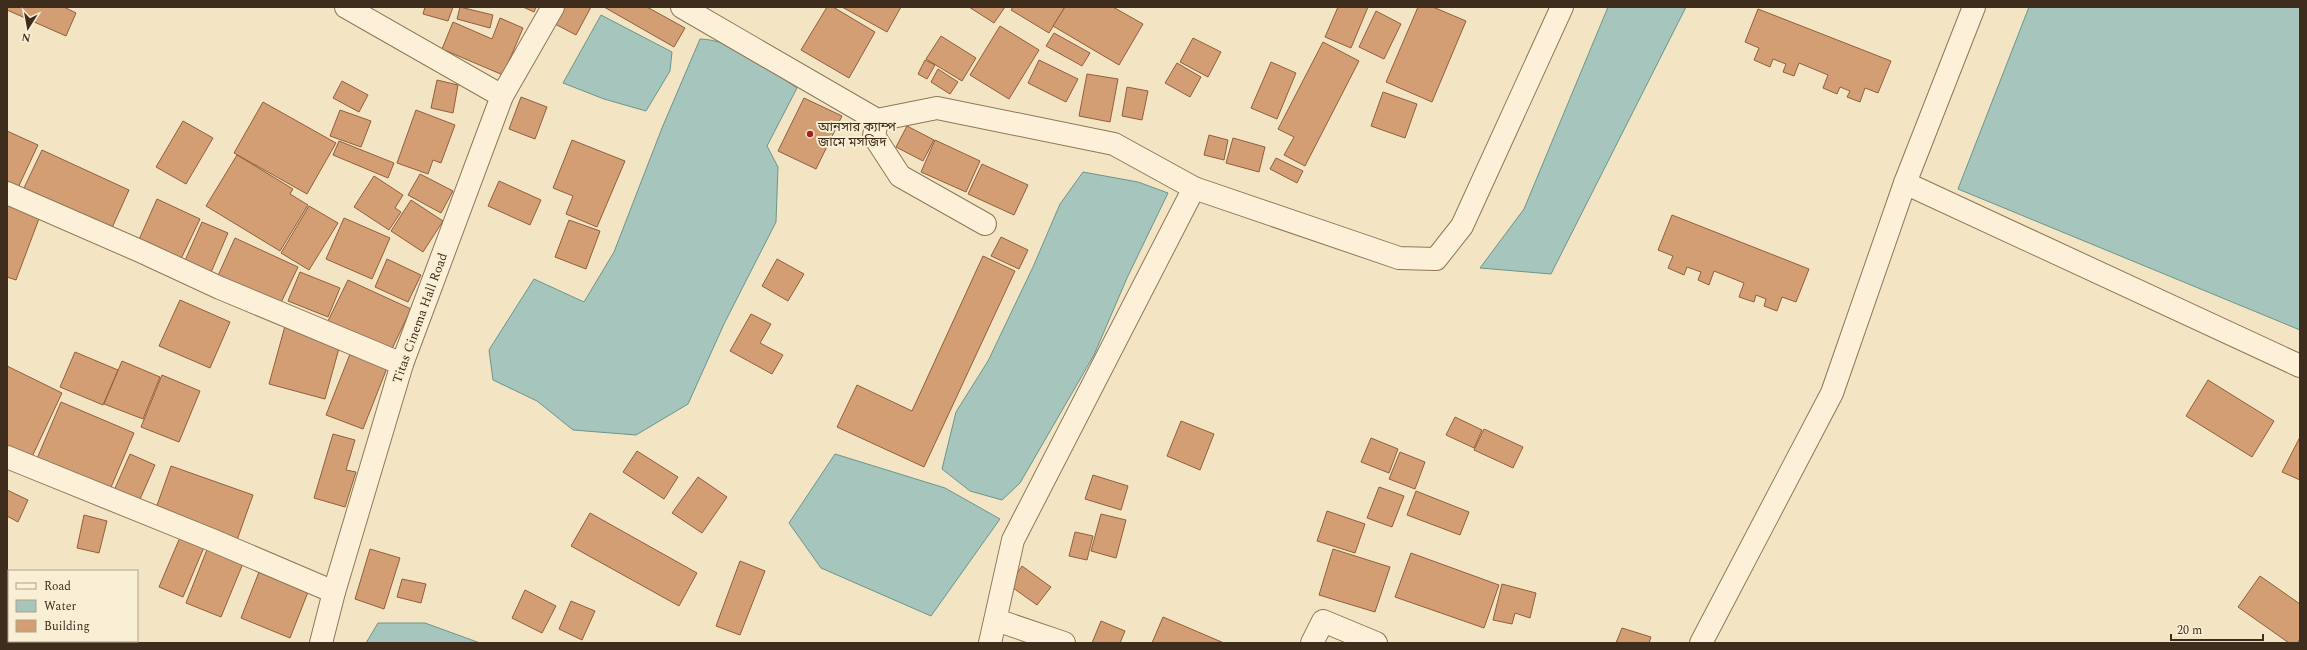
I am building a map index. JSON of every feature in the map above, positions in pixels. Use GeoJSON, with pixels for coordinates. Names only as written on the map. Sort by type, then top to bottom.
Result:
{"type":"FeatureCollection","features":[{"type":"Feature","properties":{"kind":"street"},"geometry":{"type":"LineString","coordinates":[[346,7],[502,96]]}},
{"type":"Feature","properties":{"kind":"street","name":"Titas Cinema Hall Road"},"geometry":{"type":"LineString","coordinates":[[321,643],[334,592],[402,364],[502,96],[553,7]]}},
{"type":"Feature","properties":{"kind":"street"},"geometry":{"type":"LineString","coordinates":[[682,7],[877,120],[937,108],[1114,144],[1194,188],[1399,258],[1436,259],[1462,226],[1562,7]]}},
{"type":"Feature","properties":{"kind":"street"},"geometry":{"type":"LineString","coordinates":[[1701,643],[1832,393],[1905,184],[1974,7]]}},
{"type":"Feature","properties":{"kind":"street"},"geometry":{"type":"LineString","coordinates":[[877,120],[874,136],[900,176],[985,224]]}},
{"type":"Feature","properties":{"kind":"street"},"geometry":{"type":"LineString","coordinates":[[1905,184],[2300,366]]}},
{"type":"Feature","properties":{"kind":"street"},"geometry":{"type":"LineString","coordinates":[[990,643],[1013,540],[1194,188]]}},
{"type":"Feature","properties":{"kind":"street"},"geometry":{"type":"LineString","coordinates":[[7,193],[140,251],[220,288],[402,364]]}},
{"type":"Feature","properties":{"kind":"street"},"geometry":{"type":"LineString","coordinates":[[7,458],[205,537],[334,592]]}},
{"type":"Feature","properties":{"kind":"street"},"geometry":{"type":"LineString","coordinates":[[996,620],[1064,643]]}},
{"type":"Feature","properties":{"kind":"street"},"geometry":{"type":"LineString","coordinates":[[1312,643],[1323,622],[1376,643]]}},
{"type":"Feature","properties":{"kind":"water"},"geometry":{"type":"Polygon","coordinates":[[[1608,7],[1686,7],[1551,274],[1480,268],[1524,209],[1608,7]]]}},
{"type":"Feature","properties":{"kind":"water"},"geometry":{"type":"Polygon","coordinates":[[[2029,7],[2300,7],[2300,330],[1958,189],[2029,7]]]}},
{"type":"Feature","properties":{"kind":"water"},"geometry":{"type":"Polygon","coordinates":[[[601,15],[672,52],[670,71],[646,111],[604,99],[563,83],[601,15]]]}},
{"type":"Feature","properties":{"kind":"water"},"geometry":{"type":"Polygon","coordinates":[[[700,39],[726,44],[739,50],[763,64],[797,88],[767,146],[778,167],[776,222],[724,324],[688,404],[636,435],[573,430],[537,401],[493,380],[489,350],[534,279],[584,302],[614,252],[662,128],[700,39]]]}},
{"type":"Feature","properties":{"kind":"water"},"geometry":{"type":"Polygon","coordinates":[[[1083,172],[1138,182],[1168,193],[1127,278],[1094,355],[1020,483],[1002,500],[970,491],[942,469],[956,412],[988,361],[1033,267],[1060,204],[1083,172]]]}},
{"type":"Feature","properties":{"kind":"water"},"geometry":{"type":"Polygon","coordinates":[[[835,454],[945,488],[1000,519],[931,616],[821,568],[789,523],[835,454]]]}},
{"type":"Feature","properties":{"kind":"water"},"geometry":{"type":"Polygon","coordinates":[[[378,623],[425,623],[480,643],[366,643],[378,623]]]}},
{"type":"Feature","properties":{"kind":"building"},"geometry":{"type":"Polygon","coordinates":[[[7,7],[64,7],[76,13],[66,36],[7,10],[7,7]]]}},
{"type":"Feature","properties":{"kind":"building"},"geometry":{"type":"Polygon","coordinates":[[[425,7],[453,7],[448,21],[423,14],[425,7]]]}},
{"type":"Feature","properties":{"kind":"building"},"geometry":{"type":"Polygon","coordinates":[[[460,7],[493,15],[490,28],[457,19],[460,7]]]}},
{"type":"Feature","properties":{"kind":"building"},"geometry":{"type":"Polygon","coordinates":[[[523,7],[536,7],[534,12],[523,7]]]}},
{"type":"Feature","properties":{"kind":"building"},"geometry":{"type":"Polygon","coordinates":[[[564,7],[591,7],[576,35],[555,24],[564,7]]]}},
{"type":"Feature","properties":{"kind":"building"},"geometry":{"type":"Polygon","coordinates":[[[604,7],[647,7],[685,28],[674,47],[604,7]]]}},
{"type":"Feature","properties":{"kind":"building"},"geometry":{"type":"Polygon","coordinates":[[[827,7],[833,7],[875,32],[849,78],[801,50],[827,7]]]}},
{"type":"Feature","properties":{"kind":"building"},"geometry":{"type":"Polygon","coordinates":[[[842,7],[901,7],[887,32],[842,7]]]}},
{"type":"Feature","properties":{"kind":"building"},"geometry":{"type":"Polygon","coordinates":[[[969,7],[1005,7],[994,23],[969,7]]]}},
{"type":"Feature","properties":{"kind":"building"},"geometry":{"type":"Polygon","coordinates":[[[1013,7],[1065,7],[1049,33],[1011,10],[1013,7]]]}},
{"type":"Feature","properties":{"kind":"building"},"geometry":{"type":"Polygon","coordinates":[[[1065,7],[1113,7],[1143,24],[1119,65],[1053,26],[1065,7]]]}},
{"type":"Feature","properties":{"kind":"building"},"geometry":{"type":"Polygon","coordinates":[[[1338,7],[1368,7],[1351,48],[1325,37],[1338,7]]]}},
{"type":"Feature","properties":{"kind":"building"},"geometry":{"type":"Polygon","coordinates":[[[1418,7],[1433,7],[1466,21],[1432,102],[1386,82],[1418,7]]]}},
{"type":"Feature","properties":{"kind":"building"},"geometry":{"type":"Polygon","coordinates":[[[1758,9],[1891,61],[1878,93],[1865,88],[1860,102],[1847,97],[1850,91],[1840,87],[1837,94],[1823,88],[1828,75],[1799,63],[1794,76],[1783,72],[1786,64],[1773,59],[1770,67],[1754,60],[1759,48],[1745,42],[1758,9]]]}},
{"type":"Feature","properties":{"kind":"building"},"geometry":{"type":"Polygon","coordinates":[[[1376,11],[1401,24],[1384,59],[1359,47],[1376,11]]]}},
{"type":"Feature","properties":{"kind":"building"},"geometry":{"type":"Polygon","coordinates":[[[500,18],[523,28],[503,75],[442,49],[453,22],[492,39],[500,18]]]}},
{"type":"Feature","properties":{"kind":"building"},"geometry":{"type":"Polygon","coordinates":[[[1000,26],[1039,50],[1009,99],[970,75],[1000,26]]]}},
{"type":"Feature","properties":{"kind":"building"},"geometry":{"type":"Polygon","coordinates":[[[1054,33],[1090,53],[1082,66],[1046,46],[1054,33]]]}},
{"type":"Feature","properties":{"kind":"building"},"geometry":{"type":"Polygon","coordinates":[[[941,36],[976,58],[962,81],[926,59],[941,36]]]}},
{"type":"Feature","properties":{"kind":"building"},"geometry":{"type":"Polygon","coordinates":[[[1193,38],[1221,52],[1208,77],[1180,62],[1193,38]]]}},
{"type":"Feature","properties":{"kind":"building"},"geometry":{"type":"Polygon","coordinates":[[[1323,42],[1359,61],[1305,166],[1284,155],[1294,137],[1278,129],[1323,42]]]}},
{"type":"Feature","properties":{"kind":"building"},"geometry":{"type":"Polygon","coordinates":[[[925,60],[935,65],[927,79],[918,74],[925,60]]]}},
{"type":"Feature","properties":{"kind":"building"},"geometry":{"type":"Polygon","coordinates":[[[1039,60],[1078,79],[1066,102],[1028,83],[1039,60]]]}},
{"type":"Feature","properties":{"kind":"building"},"geometry":{"type":"Polygon","coordinates":[[[1271,62],[1296,73],[1277,119],[1251,108],[1271,62]]]}},
{"type":"Feature","properties":{"kind":"building"},"geometry":{"type":"Polygon","coordinates":[[[1177,63],[1201,77],[1190,97],[1165,83],[1177,63]]]}},
{"type":"Feature","properties":{"kind":"building"},"geometry":{"type":"Polygon","coordinates":[[[938,69],[958,82],[950,94],[931,82],[938,69]]]}},
{"type":"Feature","properties":{"kind":"building"},"geometry":{"type":"Polygon","coordinates":[[[1087,74],[1118,79],[1110,122],[1079,116],[1087,74]]]}},
{"type":"Feature","properties":{"kind":"building"},"geometry":{"type":"Polygon","coordinates":[[[437,80],[458,85],[453,113],[431,108],[437,80]]]}},
{"type":"Feature","properties":{"kind":"building"},"geometry":{"type":"Polygon","coordinates":[[[342,81],[368,95],[359,112],[333,98],[342,81]]]}},
{"type":"Feature","properties":{"kind":"building"},"geometry":{"type":"Polygon","coordinates":[[[1127,87],[1148,91],[1142,120],[1122,116],[1127,87]]]}},
{"type":"Feature","properties":{"kind":"building"},"geometry":{"type":"Polygon","coordinates":[[[1383,92],[1417,104],[1405,138],[1371,126],[1383,92]]]}},
{"type":"Feature","properties":{"kind":"building"},"geometry":{"type":"Polygon","coordinates":[[[521,97],[547,107],[535,139],[509,129],[521,97]]]}},
{"type":"Feature","properties":{"kind":"building","name":"আনসার ক্যাম্প জামে মসজিদ"},"geometry":{"type":"Polygon","coordinates":[[[804,98],[842,116],[816,169],[778,151],[804,98]]]}},
{"type":"Feature","properties":{"kind":"building"},"geometry":{"type":"Polygon","coordinates":[[[263,102],[336,143],[307,194],[234,153],[263,102]]]}},
{"type":"Feature","properties":{"kind":"building"},"geometry":{"type":"Polygon","coordinates":[[[340,110],[371,121],[361,147],[330,136],[340,110]]]}},
{"type":"Feature","properties":{"kind":"building"},"geometry":{"type":"Polygon","coordinates":[[[416,110],[455,125],[441,163],[433,160],[428,174],[397,163],[416,110]]]}},
{"type":"Feature","properties":{"kind":"building"},"geometry":{"type":"Polygon","coordinates":[[[183,121],[213,138],[186,184],[156,167],[183,121]]]}},
{"type":"Feature","properties":{"kind":"building"},"geometry":{"type":"Polygon","coordinates":[[[907,126],[934,140],[923,161],[896,147],[907,126]]]}},
{"type":"Feature","properties":{"kind":"building"},"geometry":{"type":"Polygon","coordinates":[[[7,131],[38,145],[16,192],[7,188],[7,131]]]}},
{"type":"Feature","properties":{"kind":"building"},"geometry":{"type":"Polygon","coordinates":[[[1209,135],[1228,140],[1224,160],[1204,155],[1209,135]]]}},
{"type":"Feature","properties":{"kind":"building"},"geometry":{"type":"Polygon","coordinates":[[[1233,138],[1265,147],[1259,172],[1226,163],[1233,138]]]}},
{"type":"Feature","properties":{"kind":"building"},"geometry":{"type":"Polygon","coordinates":[[[572,140],[625,161],[597,227],[566,214],[573,196],[553,188],[572,140]]]}},
{"type":"Feature","properties":{"kind":"building"},"geometry":{"type":"Polygon","coordinates":[[[935,140],[980,161],[966,192],[921,172],[935,140]]]}},
{"type":"Feature","properties":{"kind":"building"},"geometry":{"type":"Polygon","coordinates":[[[339,141],[394,163],[388,178],[333,155],[339,141]]]}},
{"type":"Feature","properties":{"kind":"building"},"geometry":{"type":"Polygon","coordinates":[[[42,150],[129,190],[111,230],[23,190],[42,150]]]}},
{"type":"Feature","properties":{"kind":"building"},"geometry":{"type":"Polygon","coordinates":[[[237,155],[293,189],[290,194],[308,205],[280,251],[206,206],[237,155]]]}},
{"type":"Feature","properties":{"kind":"building"},"geometry":{"type":"Polygon","coordinates":[[[1276,158],[1303,171],[1297,183],[1270,169],[1276,158]]]}},
{"type":"Feature","properties":{"kind":"building"},"geometry":{"type":"Polygon","coordinates":[[[982,164],[1028,185],[1014,215],[968,194],[982,164]]]}},
{"type":"Feature","properties":{"kind":"building"},"geometry":{"type":"Polygon","coordinates":[[[420,174],[453,191],[441,213],[408,195],[420,174]]]}},
{"type":"Feature","properties":{"kind":"building"},"geometry":{"type":"Polygon","coordinates":[[[374,176],[403,195],[395,208],[401,212],[389,230],[354,207],[374,176]]]}},
{"type":"Feature","properties":{"kind":"building"},"geometry":{"type":"Polygon","coordinates":[[[499,181],[541,200],[530,225],[488,206],[499,181]]]}},
{"type":"Feature","properties":{"kind":"building"},"geometry":{"type":"Polygon","coordinates":[[[157,199],[200,219],[179,263],[137,244],[157,199]]]}},
{"type":"Feature","properties":{"kind":"building"},"geometry":{"type":"Polygon","coordinates":[[[411,200],[443,221],[423,252],[391,231],[411,200]]]}},
{"type":"Feature","properties":{"kind":"building"},"geometry":{"type":"Polygon","coordinates":[[[7,204],[40,216],[16,280],[7,277],[7,204]]]}},
{"type":"Feature","properties":{"kind":"building"},"geometry":{"type":"Polygon","coordinates":[[[309,206],[338,223],[309,270],[281,253],[309,206]]]}},
{"type":"Feature","properties":{"kind":"building"},"geometry":{"type":"Polygon","coordinates":[[[1672,215],[1809,269],[1796,302],[1782,297],[1777,311],[1764,306],[1766,299],[1756,295],[1754,302],[1739,297],[1744,283],[1714,271],[1709,285],[1698,280],[1701,272],[1687,267],[1684,275],[1668,268],[1673,256],[1658,250],[1672,215]]]}},
{"type":"Feature","properties":{"kind":"building"},"geometry":{"type":"Polygon","coordinates":[[[344,218],[390,238],[372,279],[326,259],[344,218]]]}},
{"type":"Feature","properties":{"kind":"building"},"geometry":{"type":"Polygon","coordinates":[[[569,220],[600,231],[586,269],[555,257],[569,220]]]}},
{"type":"Feature","properties":{"kind":"building"},"geometry":{"type":"Polygon","coordinates":[[[202,222],[228,233],[209,277],[183,265],[202,222]]]}},
{"type":"Feature","properties":{"kind":"building"},"geometry":{"type":"Polygon","coordinates":[[[1001,237],[1028,250],[1019,269],[991,256],[1001,237]]]}},
{"type":"Feature","properties":{"kind":"building"},"geometry":{"type":"Polygon","coordinates":[[[235,238],[298,267],[278,309],[216,280],[235,238]]]}},
{"type":"Feature","properties":{"kind":"building"},"geometry":{"type":"Polygon","coordinates":[[[983,256],[1015,271],[924,467],[837,427],[857,385],[912,411],[983,256]]]}},
{"type":"Feature","properties":{"kind":"building"},"geometry":{"type":"Polygon","coordinates":[[[387,259],[421,275],[408,302],[375,287],[387,259]]]}},
{"type":"Feature","properties":{"kind":"building"},"geometry":{"type":"Polygon","coordinates":[[[777,259],[804,274],[788,301],[762,286],[777,259]]]}},
{"type":"Feature","properties":{"kind":"building"},"geometry":{"type":"Polygon","coordinates":[[[300,272],[340,288],[328,317],[288,301],[300,272]]]}},
{"type":"Feature","properties":{"kind":"building"},"geometry":{"type":"Polygon","coordinates":[[[348,280],[411,309],[390,353],[327,323],[348,280]]]}},
{"type":"Feature","properties":{"kind":"building"},"geometry":{"type":"Polygon","coordinates":[[[180,300],[230,322],[210,368],[159,346],[180,300]]]}},
{"type":"Feature","properties":{"kind":"building"},"geometry":{"type":"Polygon","coordinates":[[[751,314],[771,324],[760,343],[783,355],[772,374],[730,351],[751,314]]]}},
{"type":"Feature","properties":{"kind":"building"},"geometry":{"type":"Polygon","coordinates":[[[285,326],[341,341],[325,399],[269,384],[285,326]]]}},
{"type":"Feature","properties":{"kind":"building"},"geometry":{"type":"Polygon","coordinates":[[[75,352],[118,370],[103,405],[60,387],[75,352]]]}},
{"type":"Feature","properties":{"kind":"building"},"geometry":{"type":"Polygon","coordinates":[[[350,354],[387,368],[363,429],[326,415],[350,354]]]}},
{"type":"Feature","properties":{"kind":"building"},"geometry":{"type":"Polygon","coordinates":[[[122,361],[160,377],[143,419],[104,404],[122,361]]]}},
{"type":"Feature","properties":{"kind":"building"},"geometry":{"type":"Polygon","coordinates":[[[7,366],[62,393],[29,463],[7,452],[7,366]]]}},
{"type":"Feature","properties":{"kind":"building"},"geometry":{"type":"Polygon","coordinates":[[[162,375],[200,391],[179,442],[141,427],[162,375]]]}},
{"type":"Feature","properties":{"kind":"building"},"geometry":{"type":"Polygon","coordinates":[[[2208,380],[2274,421],[2252,457],[2186,416],[2208,380]]]}},
{"type":"Feature","properties":{"kind":"building"},"geometry":{"type":"Polygon","coordinates":[[[61,402],[134,433],[109,492],[36,461],[61,402]]]}},
{"type":"Feature","properties":{"kind":"building"},"geometry":{"type":"Polygon","coordinates":[[[1455,417],[1482,430],[1474,448],[1446,435],[1455,417]]]}},
{"type":"Feature","properties":{"kind":"building"},"geometry":{"type":"Polygon","coordinates":[[[1181,421],[1214,434],[1200,470],[1167,456],[1181,421]]]}},
{"type":"Feature","properties":{"kind":"building"},"geometry":{"type":"Polygon","coordinates":[[[1484,429],[1523,447],[1513,468],[1474,450],[1484,429]]]}},
{"type":"Feature","properties":{"kind":"building"},"geometry":{"type":"Polygon","coordinates":[[[333,434],[355,440],[346,470],[356,472],[345,507],[314,498],[333,434]]]}},
{"type":"Feature","properties":{"kind":"building"},"geometry":{"type":"Polygon","coordinates":[[[2300,437],[2300,480],[2282,472],[2300,437]]]}},
{"type":"Feature","properties":{"kind":"building"},"geometry":{"type":"Polygon","coordinates":[[[1371,438],[1398,449],[1389,473],[1361,462],[1371,438]]]}},
{"type":"Feature","properties":{"kind":"building"},"geometry":{"type":"Polygon","coordinates":[[[637,451],[678,477],[664,499],[623,472],[637,451]]]}},
{"type":"Feature","properties":{"kind":"building"},"geometry":{"type":"Polygon","coordinates":[[[1400,452],[1425,462],[1415,489],[1389,479],[1400,452]]]}},
{"type":"Feature","properties":{"kind":"building"},"geometry":{"type":"Polygon","coordinates":[[[130,454],[155,465],[137,506],[112,495],[130,454]]]}},
{"type":"Feature","properties":{"kind":"building"},"geometry":{"type":"Polygon","coordinates":[[[171,466],[253,495],[237,540],[155,511],[171,466]]]}},
{"type":"Feature","properties":{"kind":"building"},"geometry":{"type":"Polygon","coordinates":[[[1093,475],[1128,486],[1121,510],[1085,499],[1093,475]]]}},
{"type":"Feature","properties":{"kind":"building"},"geometry":{"type":"Polygon","coordinates":[[[698,477],[727,497],[702,533],[672,513],[698,477]]]}},
{"type":"Feature","properties":{"kind":"building"},"geometry":{"type":"Polygon","coordinates":[[[1379,487],[1404,496],[1392,527],[1367,518],[1379,487]]]}},
{"type":"Feature","properties":{"kind":"building"},"geometry":{"type":"Polygon","coordinates":[[[7,490],[28,500],[18,522],[7,516],[7,490]]]}},
{"type":"Feature","properties":{"kind":"building"},"geometry":{"type":"Polygon","coordinates":[[[1416,491],[1469,512],[1460,535],[1407,515],[1416,491]]]}},
{"type":"Feature","properties":{"kind":"building"},"geometry":{"type":"Polygon","coordinates":[[[1327,511],[1365,524],[1355,553],[1317,541],[1327,511]]]}},
{"type":"Feature","properties":{"kind":"building"},"geometry":{"type":"Polygon","coordinates":[[[590,513],[697,573],[679,606],[571,546],[590,513]]]}},
{"type":"Feature","properties":{"kind":"building"},"geometry":{"type":"Polygon","coordinates":[[[1101,514],[1126,520],[1116,558],[1091,551],[1101,514]]]}},
{"type":"Feature","properties":{"kind":"building"},"geometry":{"type":"Polygon","coordinates":[[[84,515],[107,521],[99,553],[77,548],[84,515]]]}},
{"type":"Feature","properties":{"kind":"building"},"geometry":{"type":"Polygon","coordinates":[[[1075,532],[1093,536],[1087,560],[1069,556],[1075,532]]]}},
{"type":"Feature","properties":{"kind":"building"},"geometry":{"type":"Polygon","coordinates":[[[181,535],[205,545],[183,597],[159,587],[181,535]]]}},
{"type":"Feature","properties":{"kind":"building"},"geometry":{"type":"Polygon","coordinates":[[[208,547],[244,561],[221,617],[186,603],[208,547]]]}},
{"type":"Feature","properties":{"kind":"building"},"geometry":{"type":"Polygon","coordinates":[[[370,549],[400,558],[384,609],[355,599],[370,549]]]}},
{"type":"Feature","properties":{"kind":"building"},"geometry":{"type":"Polygon","coordinates":[[[1333,549],[1390,567],[1375,612],[1319,595],[1333,549]]]}},
{"type":"Feature","properties":{"kind":"building"},"geometry":{"type":"Polygon","coordinates":[[[1411,553],[1499,585],[1484,628],[1395,597],[1411,553]]]}},
{"type":"Feature","properties":{"kind":"building"},"geometry":{"type":"Polygon","coordinates":[[[740,561],[765,571],[740,635],[716,626],[740,561]]]}},
{"type":"Feature","properties":{"kind":"building"},"geometry":{"type":"Polygon","coordinates":[[[1022,566],[1051,587],[1037,605],[1009,585],[1022,566]]]}},
{"type":"Feature","properties":{"kind":"building"},"geometry":{"type":"Polygon","coordinates":[[[261,567],[310,587],[290,638],[241,618],[261,567]]]}},
{"type":"Feature","properties":{"kind":"building"},"geometry":{"type":"Polygon","coordinates":[[[2260,576],[2300,604],[2300,639],[2297,643],[2289,643],[2238,607],[2260,576]]]}},
{"type":"Feature","properties":{"kind":"building"},"geometry":{"type":"Polygon","coordinates":[[[402,579],[426,584],[421,603],[397,597],[402,579]]]}},
{"type":"Feature","properties":{"kind":"building"},"geometry":{"type":"Polygon","coordinates":[[[1502,584],[1536,593],[1530,618],[1515,613],[1512,624],[1493,620],[1502,584]]]}},
{"type":"Feature","properties":{"kind":"building"},"geometry":{"type":"Polygon","coordinates":[[[525,590],[556,606],[542,633],[512,618],[525,590]]]}},
{"type":"Feature","properties":{"kind":"building"},"geometry":{"type":"Polygon","coordinates":[[[571,601],[595,611],[582,640],[559,629],[571,601]]]}},
{"type":"Feature","properties":{"kind":"building"},"geometry":{"type":"Polygon","coordinates":[[[1163,617],[1224,643],[1152,643],[1163,617]]]}},
{"type":"Feature","properties":{"kind":"building"},"geometry":{"type":"Polygon","coordinates":[[[1101,621],[1125,631],[1120,643],[1092,643],[1101,621]]]}},
{"type":"Feature","properties":{"kind":"building"},"geometry":{"type":"Polygon","coordinates":[[[1622,628],[1651,637],[1649,643],[1616,643],[1622,628]]]}},
{"type":"Feature","properties":{"kind":"place","name":"আনসার ক্যাম্প জামে মসজিদ"},"geometry":{"type":"Point","coordinates":[810,134]}}]}
